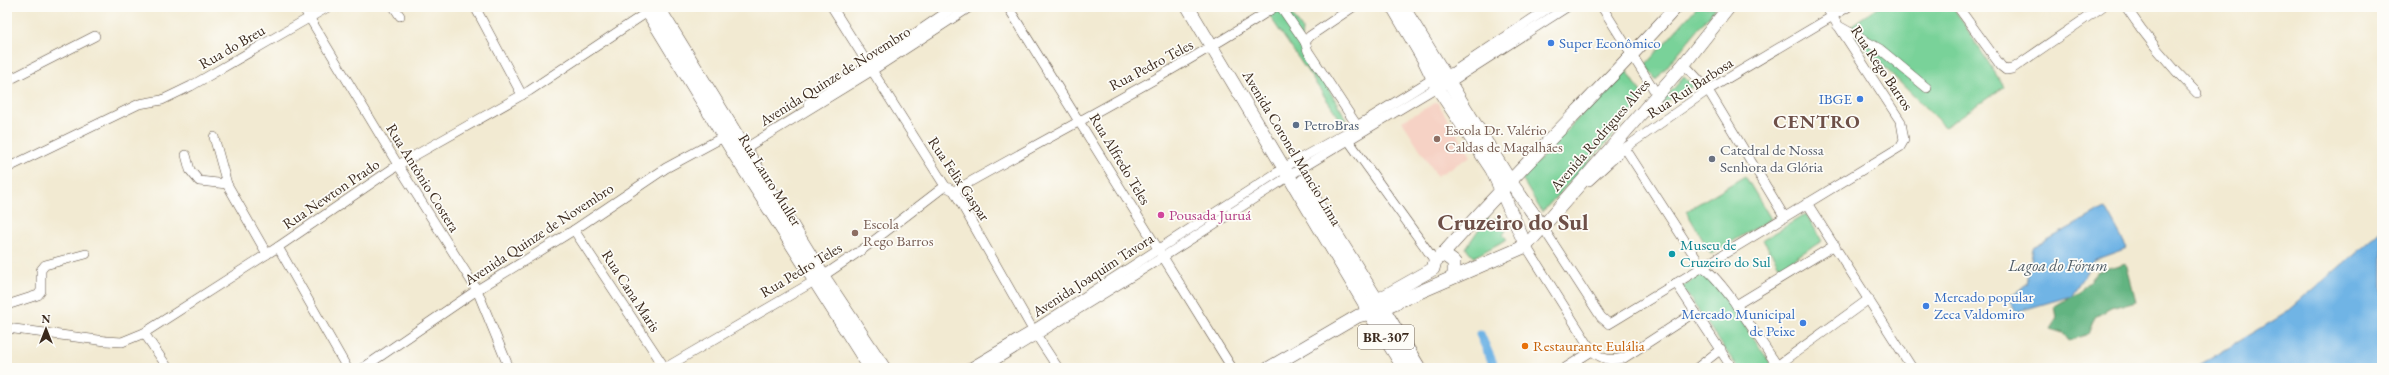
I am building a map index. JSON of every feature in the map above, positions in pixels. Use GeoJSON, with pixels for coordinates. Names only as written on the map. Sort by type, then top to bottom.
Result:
{"type":"FeatureCollection","features":[{"type":"Feature","properties":{"kind":"main road","name":"Avenida Coronel Mancio Lima"},"geometry":{"type":"LineString","coordinates":[[1188,7],[1217,45]]}},
{"type":"Feature","properties":{"kind":"main road","name":"Avenida Coronel Mancio Lima"},"geometry":{"type":"LineString","coordinates":[[1198,7],[1217,45],[1291,169],[1371,309]]}},
{"type":"Feature","properties":{"kind":"main road"},"geometry":{"type":"LineString","coordinates":[[1393,7],[1441,80],[1542,226]]}},
{"type":"Feature","properties":{"kind":"main road"},"geometry":{"type":"LineString","coordinates":[[1403,7],[1441,80],[1492,170],[1526,246]]}},
{"type":"Feature","properties":{"kind":"main road","name":"Avenida Rodrigues Alves"},"geometry":{"type":"LineString","coordinates":[[1371,309],[1437,261],[1500,189],[1510,181],[1631,56],[1676,7]]}},
{"type":"Feature","properties":{"kind":"main road","name":"Avenida Rodrigues Alves"},"geometry":{"type":"LineString","coordinates":[[1371,309],[1451,278],[1526,246],[1656,94],[1684,64],[1729,7]]}},
{"type":"Feature","properties":{"kind":"main road","name":"Rua Lauro Muller"},"geometry":{"type":"LineString","coordinates":[[651,8],[818,278],[870,368]]}},
{"type":"Feature","properties":{"kind":"main road"},"geometry":{"type":"LineString","coordinates":[[1437,261],[1454,262],[1451,278],[1440,279],[1437,261]]}},
{"type":"Feature","properties":{"kind":"main road","name":"Rua Lauro Muller"},"geometry":{"type":"LineString","coordinates":[[818,278],[884,368]]}},
{"type":"Feature","properties":{"kind":"main road"},"geometry":{"type":"LineString","coordinates":[[1269,368],[1371,309]]}},
{"type":"Feature","properties":{"kind":"main road","name":"BR-307"},"geometry":{"type":"LineString","coordinates":[[1371,309],[1406,368]]}},
{"type":"Feature","properties":{"kind":"main road","name":"BR-307"},"geometry":{"type":"LineString","coordinates":[[1371,309],[1418,368]]}},
{"type":"Feature","properties":{"kind":"street","name":"Rua Antônio Costera"},"geometry":{"type":"LineString","coordinates":[[303,7],[398,166],[477,290],[509,368]]}},
{"type":"Feature","properties":{"kind":"street","name":"Rua do Breu"},"geometry":{"type":"LineString","coordinates":[[7,168],[139,104],[162,100],[191,86],[328,7]]}},
{"type":"Feature","properties":{"kind":"street"},"geometry":{"type":"LineString","coordinates":[[394,7],[400,16]]}},
{"type":"Feature","properties":{"kind":"street"},"geometry":{"type":"LineString","coordinates":[[475,7],[522,95]]}},
{"type":"Feature","properties":{"kind":"street","name":"Rua Felix Gaspar"},"geometry":{"type":"LineString","coordinates":[[832,7],[945,186],[954,191],[1035,333],[1058,368]]}},
{"type":"Feature","properties":{"kind":"street","name":"Avenida Quinze de Novembro"},"geometry":{"type":"LineString","coordinates":[[871,68],[954,7]]}},
{"type":"Feature","properties":{"kind":"street","name":"Avenida Quinze de Novembro"},"geometry":{"type":"LineString","coordinates":[[738,150],[970,7]]}},
{"type":"Feature","properties":{"kind":"street","name":"Rua Alfredo Teles"},"geometry":{"type":"LineString","coordinates":[[1008,7],[1080,119],[1232,368]]}},
{"type":"Feature","properties":{"kind":"street","name":"Rua Pedro Teles"},"geometry":{"type":"LineString","coordinates":[[954,191],[1080,119],[1217,45],[1275,7]]}},
{"type":"Feature","properties":{"kind":"street"},"geometry":{"type":"LineString","coordinates":[[1281,7],[1305,42],[1308,51],[1359,129]]}},
{"type":"Feature","properties":{"kind":"street"},"geometry":{"type":"LineString","coordinates":[[1305,42],[1310,36],[1353,7]]}},
{"type":"Feature","properties":{"kind":"street"},"geometry":{"type":"LineString","coordinates":[[1441,80],[1550,7]]}},
{"type":"Feature","properties":{"kind":"street"},"geometry":{"type":"LineString","coordinates":[[1441,80],[1568,7]]}},
{"type":"Feature","properties":{"kind":"street"},"geometry":{"type":"LineString","coordinates":[[1602,7],[1631,56],[1656,94]]}},
{"type":"Feature","properties":{"kind":"street","name":"Rua Rego Barros"},"geometry":{"type":"LineString","coordinates":[[1806,203],[1900,146],[1904,140],[1901,122],[1833,21],[1826,7]]}},
{"type":"Feature","properties":{"kind":"street","name":"Rua Rui Barbosa"},"geometry":{"type":"LineString","coordinates":[[1558,209],[1625,148],[1708,90],[1833,21],[1848,7]]}},
{"type":"Feature","properties":{"kind":"street"},"geometry":{"type":"LineString","coordinates":[[1958,7],[2000,66],[2006,70],[2012,69],[2102,7]]}},
{"type":"Feature","properties":{"kind":"street"},"geometry":{"type":"LineString","coordinates":[[2126,7],[2146,37],[2165,60],[2197,93]]}},
{"type":"Feature","properties":{"kind":"street","name":"Rua Newton Prado"},"geometry":{"type":"LineString","coordinates":[[7,328],[122,342],[144,333],[278,247],[398,166],[522,95],[651,8]]}},
{"type":"Feature","properties":{"kind":"street"},"geometry":{"type":"LineString","coordinates":[[1833,21],[1880,49],[1926,88]]}},
{"type":"Feature","properties":{"kind":"street"},"geometry":{"type":"LineString","coordinates":[[7,81],[95,36]]}},
{"type":"Feature","properties":{"kind":"street"},"geometry":{"type":"LineString","coordinates":[[1684,64],[1708,90],[1784,216]]}},
{"type":"Feature","properties":{"kind":"street","name":"Avenida Joaquim Tavora"},"geometry":{"type":"LineString","coordinates":[[983,368],[1291,169],[1441,80]]}},
{"type":"Feature","properties":{"kind":"street","name":"Avenida Quinze de Novembro"},"geometry":{"type":"LineString","coordinates":[[363,368],[477,290],[574,230],[666,168],[729,134]]}},
{"type":"Feature","properties":{"kind":"street"},"geometry":{"type":"LineString","coordinates":[[214,137],[228,184],[267,254]]}},
{"type":"Feature","properties":{"kind":"street"},"geometry":{"type":"LineString","coordinates":[[1346,137],[1437,261]]}},
{"type":"Feature","properties":{"kind":"street"},"geometry":{"type":"LineString","coordinates":[[1625,148],[1701,266],[1710,271],[1736,305],[1775,367],[1869,299]]}},
{"type":"Feature","properties":{"kind":"street"},"geometry":{"type":"LineString","coordinates":[[186,156],[190,170],[199,181],[228,184]]}},
{"type":"Feature","properties":{"kind":"street","name":"Rua Pedro Teles"},"geometry":{"type":"LineString","coordinates":[[665,368],[818,278],[863,249],[945,186]]}},
{"type":"Feature","properties":{"kind":"street"},"geometry":{"type":"LineString","coordinates":[[1542,226],[1605,323],[1614,322],[1701,266],[1806,203],[1835,244],[1912,368]]}},
{"type":"Feature","properties":{"kind":"street","name":"Rua Cana Maris"},"geometry":{"type":"LineString","coordinates":[[574,230],[665,368]]}},
{"type":"Feature","properties":{"kind":"street"},"geometry":{"type":"LineString","coordinates":[[1736,305],[1835,244]]}},
{"type":"Feature","properties":{"kind":"street"},"geometry":{"type":"LineString","coordinates":[[1526,246],[1592,351],[1601,359],[1611,361],[1624,358],[1695,312]]}},
{"type":"Feature","properties":{"kind":"street"},"geometry":{"type":"LineString","coordinates":[[278,247],[347,368]]}},
{"type":"Feature","properties":{"kind":"street"},"geometry":{"type":"LineString","coordinates":[[7,305],[38,295],[41,291],[41,270],[45,265],[86,254]]}},
{"type":"Feature","properties":{"kind":"street"},"geometry":{"type":"LineString","coordinates":[[1676,283],[1721,349],[1732,368]]}},
{"type":"Feature","properties":{"kind":"street"},"geometry":{"type":"LineString","coordinates":[[144,333],[168,368]]}},
{"type":"Feature","properties":{"kind":"street","name":"Avenida Joaquim Tavora"},"geometry":{"type":"LineString","coordinates":[[969,368],[1035,333]]}},
{"type":"Feature","properties":{"kind":"street"},"geometry":{"type":"LineString","coordinates":[[1697,368],[1721,349]]}},
{"type":"Feature","properties":{"kind":"street"},"geometry":{"type":"LineString","coordinates":[[1565,368],[1592,351]]}},
{"type":"Feature","properties":{"kind":"shaded area","name":"Escola Dr. Valério Caldas de Magalhães"},"geometry":{"type":"Polygon","coordinates":[[[1437,102],[1471,156],[1437,176],[1402,121],[1437,102]]]}},
{"type":"Feature","properties":{"kind":"green space"},"geometry":{"type":"Polygon","coordinates":[[[1281,7],[1287,7],[1302,29],[1301,43],[1347,120],[1342,122],[1269,15],[1281,7]]]}},
{"type":"Feature","properties":{"kind":"green space"},"geometry":{"type":"Polygon","coordinates":[[[1697,7],[1716,7],[1656,80],[1646,64],[1697,7]]]}},
{"type":"Feature","properties":{"kind":"green space"},"geometry":{"type":"Polygon","coordinates":[[[1878,7],[1953,7],[2004,87],[1945,127],[1846,29],[1878,7]]]}},
{"type":"Feature","properties":{"kind":"green space"},"geometry":{"type":"Polygon","coordinates":[[[1622,71],[1627,71],[1642,94],[1643,99],[1609,140],[1542,212],[1522,179],[1622,71]]]}},
{"type":"Feature","properties":{"kind":"green space"},"geometry":{"type":"Polygon","coordinates":[[[1684,77],[1693,86],[1658,106],[1684,77]]]}},
{"type":"Feature","properties":{"kind":"green space"},"geometry":{"type":"Polygon","coordinates":[[[1745,176],[1771,219],[1711,254],[1686,211],[1745,176]]]}},
{"type":"Feature","properties":{"kind":"green space"},"geometry":{"type":"Polygon","coordinates":[[[1806,214],[1822,241],[1780,267],[1763,240],[1806,214]]]}},
{"type":"Feature","properties":{"kind":"green space"},"geometry":{"type":"Polygon","coordinates":[[[1487,217],[1490,220],[1498,218],[1503,220],[1506,230],[1503,235],[1507,239],[1474,257],[1466,248],[1487,217]]]}},
{"type":"Feature","properties":{"kind":"green space"},"geometry":{"type":"Polygon","coordinates":[[[2126,263],[2136,301],[2111,308],[2095,317],[2088,334],[2069,341],[2063,333],[2050,329],[2057,318],[2055,306],[2081,290],[2098,271],[2126,263]]]}},
{"type":"Feature","properties":{"kind":"green space"},"geometry":{"type":"Polygon","coordinates":[[[1706,270],[1771,364],[1765,368],[1738,368],[1682,287],[1706,270]]]}},
{"type":"Feature","properties":{"kind":"water","name":"Lagoa do Fórum"},"geometry":{"type":"Polygon","coordinates":[[[2105,208],[2127,248],[2094,260],[2071,296],[2016,312],[2008,297],[2027,285],[2033,248],[2105,208]]]}},
{"type":"Feature","properties":{"kind":"water"},"geometry":{"type":"Polygon","coordinates":[[[2382,230],[2382,368],[2195,368],[2286,313],[2382,230]]]}},
{"type":"Feature","properties":{"kind":"waterway"},"geometry":{"type":"LineString","coordinates":[[1480,334],[1495,368]]}},
{"type":"Feature","properties":{"kind":"place","name":"Super Econômico"},"geometry":{"type":"Point","coordinates":[1551,43]}},
{"type":"Feature","properties":{"kind":"place","name":"IBGE"},"geometry":{"type":"Point","coordinates":[1860,99]}},
{"type":"Feature","properties":{"kind":"place","name":"PetroBras"},"geometry":{"type":"Point","coordinates":[1296,125]}},
{"type":"Feature","properties":{"kind":"place","name":"Escola Dr. Valério Caldas de Magalhães"},"geometry":{"type":"Point","coordinates":[1437,139]}},
{"type":"Feature","properties":{"kind":"place","name":"Catedral de Nossa Senhora da Glória"},"geometry":{"type":"Point","coordinates":[1712,159]}},
{"type":"Feature","properties":{"kind":"place","name":"Pousada Juruá"},"geometry":{"type":"Point","coordinates":[1161,215]}},
{"type":"Feature","properties":{"kind":"place","name":"Escola Rego Barros"},"geometry":{"type":"Point","coordinates":[855,233]}},
{"type":"Feature","properties":{"kind":"place","name":"Museu de Cruzeiro do Sul"},"geometry":{"type":"Point","coordinates":[1672,254]}},
{"type":"Feature","properties":{"kind":"place","name":"Mercado popular Zeca Valdomiro"},"geometry":{"type":"Point","coordinates":[1926,306]}},
{"type":"Feature","properties":{"kind":"place","name":"Mercado Municipal de Peixe"},"geometry":{"type":"Point","coordinates":[1803,323]}},
{"type":"Feature","properties":{"kind":"place","name":"Restaurante Eulália"},"geometry":{"type":"Point","coordinates":[1525,346]}},
{"type":"Feature","properties":{"kind":"district","name":"CENTRO"},"geometry":{"type":"Point","coordinates":[1817,121]}},
{"type":"Feature","properties":{"kind":"district","name":"Cruzeiro do Sul"},"geometry":{"type":"Point","coordinates":[1513,222]}}]}
